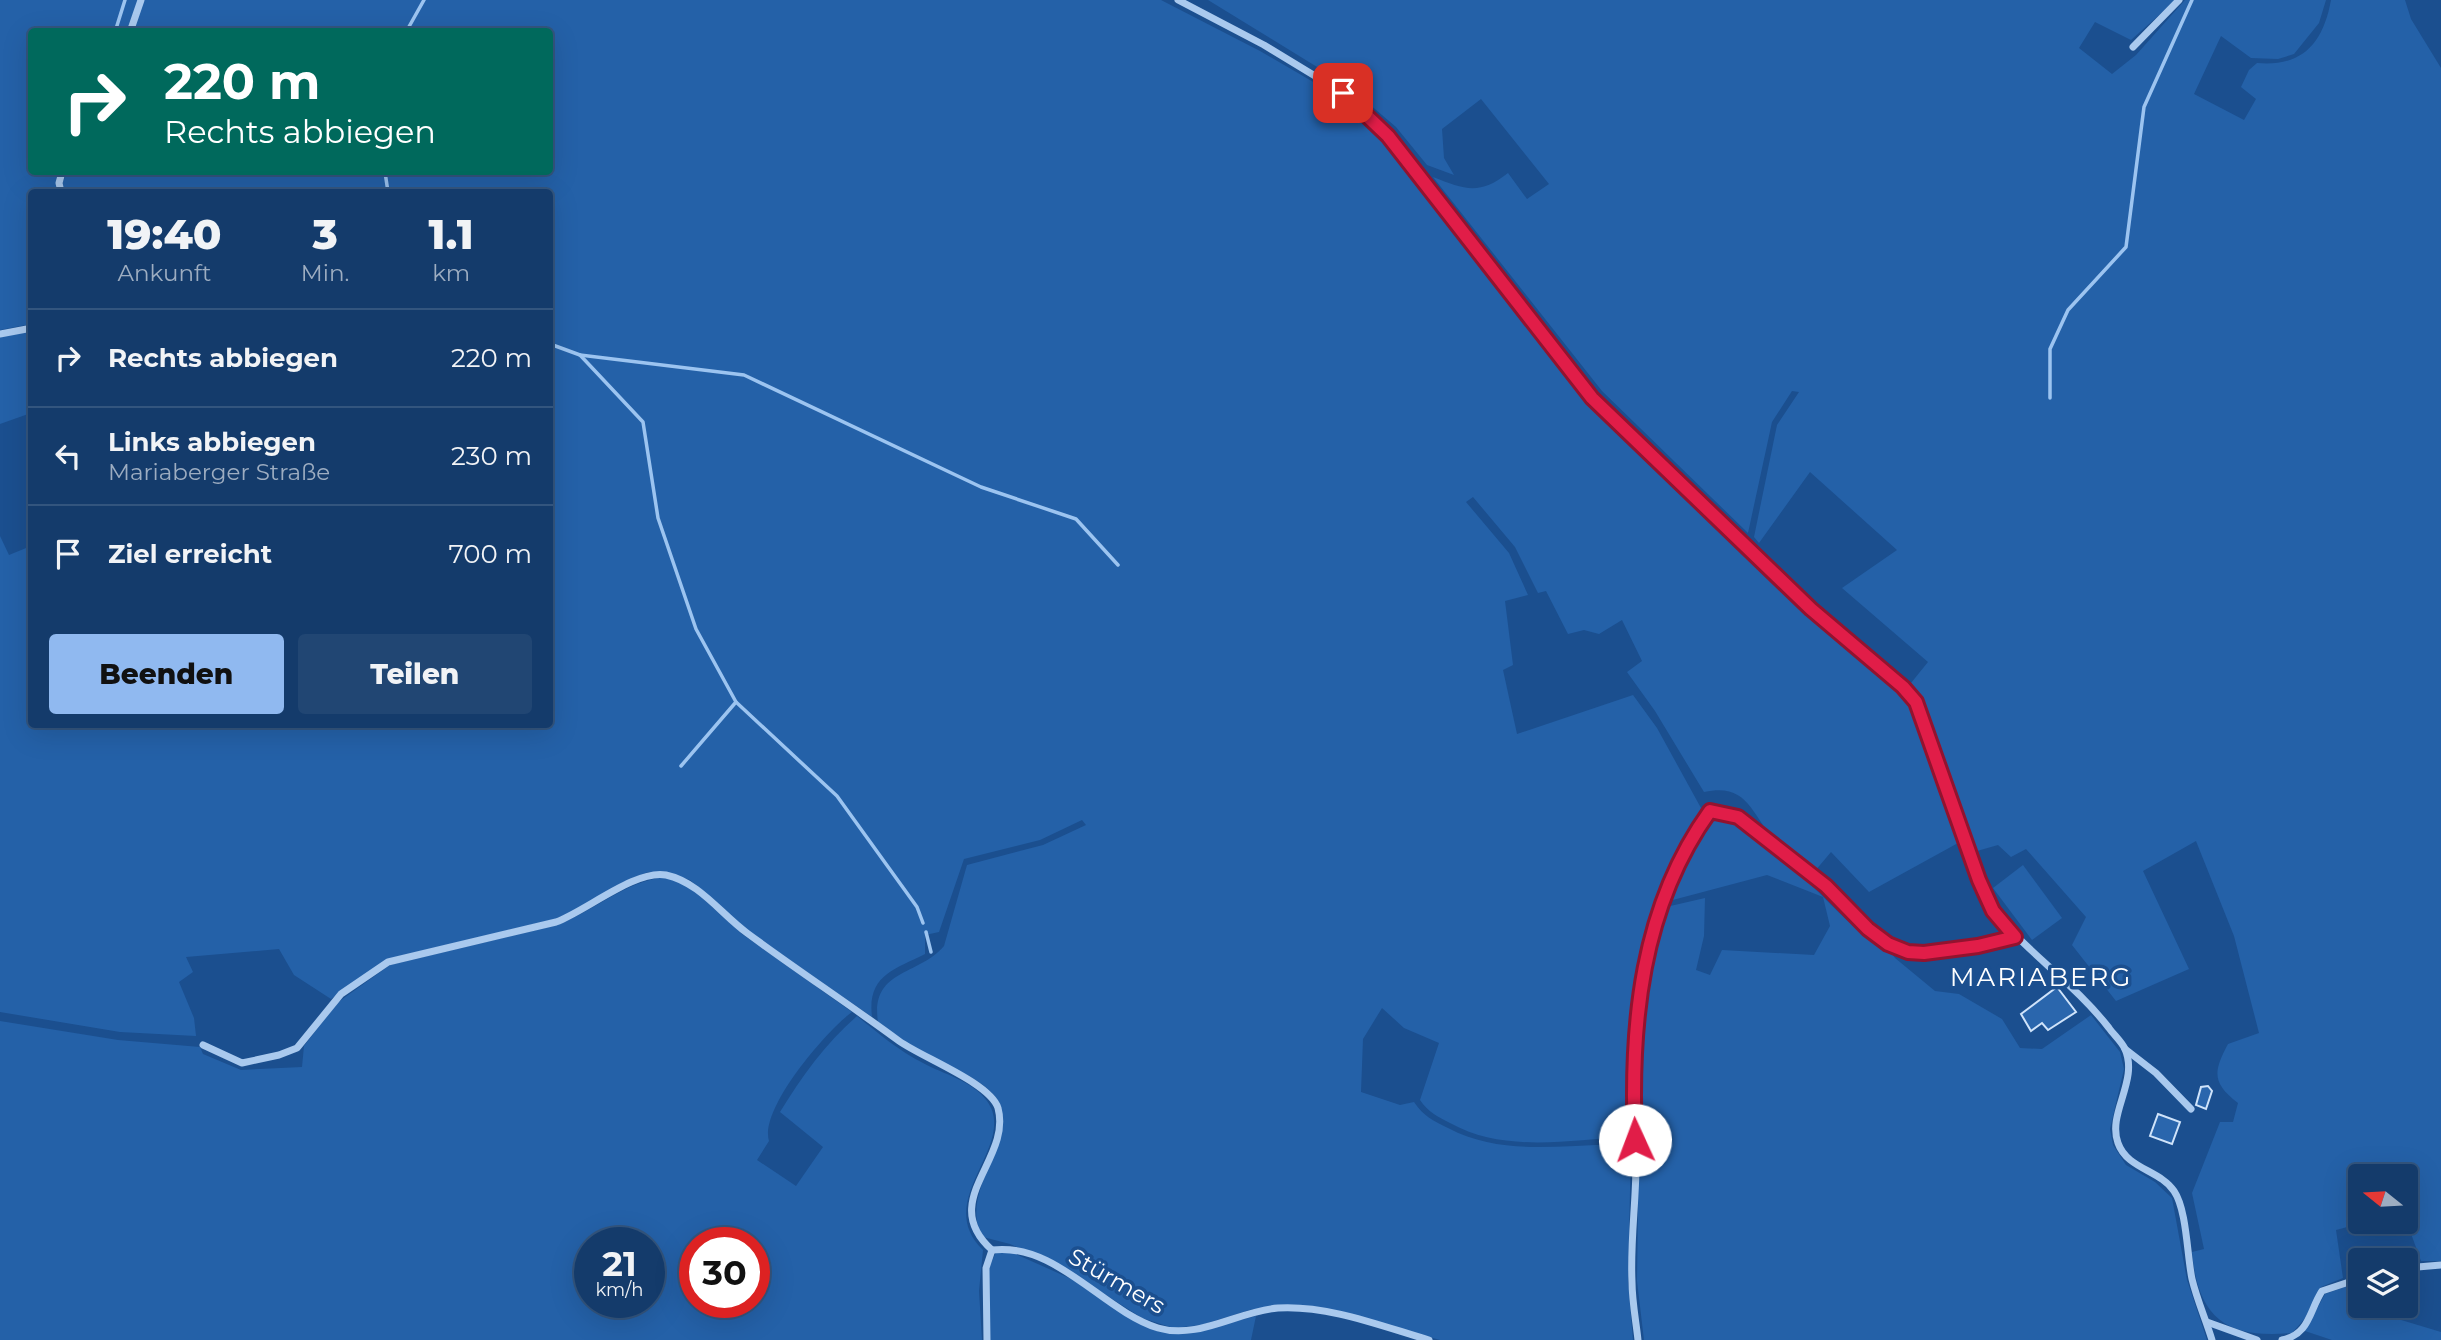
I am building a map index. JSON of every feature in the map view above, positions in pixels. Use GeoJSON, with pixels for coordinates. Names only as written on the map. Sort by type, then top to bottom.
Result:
{"type":"FeatureCollection","features":[{"type":"Feature","properties":{"kind":"street"},"geometry":{"type":"LineString","coordinates":[[131,28],[141,0]]}},
{"type":"Feature","properties":{"kind":"street"},"geometry":{"type":"LineString","coordinates":[[1178,0],[1264,45],[1343,93],[1388,136],[1592,398],[1811,609],[1903,687],[1916,702],[1979,880],[1993,911],[2015,937],[2043,959],[2100,1017],[2125,1048],[2156,1073],[2191,1109]]}},
{"type":"Feature","properties":{"kind":"street"},"geometry":{"type":"LineString","coordinates":[[2133,47],[2179,0]]}},
{"type":"Feature","properties":{"kind":"street"},"geometry":{"type":"LineString","coordinates":[[0,334],[28,329]]}},
{"type":"Feature","properties":{"kind":"street"},"geometry":{"type":"LineString","coordinates":[[1638,1340],[1632,1282],[1636,1163],[1632,1063],[1641,987],[1652,938],[1668,887],[1693,834],[1710,811],[1738,817],[1826,886],[1868,929],[1888,944],[1908,952],[1924,953],[1978,946],[2015,937]]}},
{"type":"Feature","properties":{"kind":"street"},"geometry":{"type":"LineString","coordinates":[[203,1045],[242,1063],[279,1055],[297,1048],[341,994],[388,962],[556,922],[648,875],[664,874],[688,882],[744,931],[904,1044],[988,1093],[998,1109],[999,1125],[971,1208],[972,1226],[992,1250],[985,1279],[987,1340]]}},
{"type":"Feature","properties":{"kind":"street"},"geometry":{"type":"LineString","coordinates":[[2125,1048],[2129,1069],[2116,1129],[2118,1143],[2130,1160],[2164,1181],[2178,1198],[2192,1280],[2212,1340]]}},
{"type":"Feature","properties":{"kind":"street","name":"Stürmers"},"geometry":{"type":"LineString","coordinates":[[992,1250],[1010,1248],[1034,1257],[1079,1279],[1140,1320],[1172,1331],[1202,1328],[1277,1308],[1334,1313],[1429,1340]]}},
{"type":"Feature","properties":{"kind":"street"},"geometry":{"type":"LineString","coordinates":[[2418,1267],[2441,1265]]}},
{"type":"Feature","properties":{"kind":"street"},"geometry":{"type":"LineString","coordinates":[[2282,1340],[2294,1337],[2303,1330],[2322,1292],[2348,1283]]}},
{"type":"Feature","properties":{"kind":"street"},"geometry":{"type":"LineString","coordinates":[[2207,1322],[2256,1340]]}},
{"type":"Feature","properties":{"kind":"shaded area"},"geometry":{"type":"Polygon","coordinates":[[[0,0],[1161,0],[1260,51],[1339,97],[1383,136],[1586,402],[1806,614],[1883,678],[1911,707],[1958,843],[1869,892],[1831,852],[1815,871],[1794,858],[1776,842],[1740,796],[1719,790],[1704,792],[1655,711],[1627,672],[1642,661],[1622,620],[1599,634],[1584,630],[1568,634],[1546,591],[1538,593],[1515,547],[1473,497],[1466,502],[1509,553],[1528,595],[1505,601],[1513,665],[1503,670],[1517,734],[1633,695],[1657,728],[1701,808],[1664,887],[1646,947],[1635,1010],[1627,1137],[1559,1142],[1514,1141],[1471,1132],[1441,1119],[1420,1100],[1439,1043],[1404,1028],[1382,1008],[1363,1039],[1361,1092],[1400,1105],[1414,1102],[1425,1115],[1438,1123],[1470,1138],[1493,1143],[1538,1147],[1631,1145],[1628,1281],[1633,1340],[1440,1340],[1335,1310],[1253,1309],[1201,1325],[1173,1328],[1142,1318],[1059,1265],[1010,1244],[983,1237],[977,1220],[977,1201],[997,1144],[1001,1109],[993,1094],[979,1082],[921,1052],[878,1022],[881,992],[899,975],[934,956],[944,946],[967,865],[1043,845],[1086,825],[1082,820],[1040,840],[964,859],[939,932],[925,935],[925,954],[893,970],[878,983],[872,1003],[872,1017],[745,929],[690,880],[664,872],[648,872],[635,877],[555,919],[387,959],[331,999],[294,975],[279,949],[186,957],[193,972],[179,982],[194,1018],[196,1036],[120,1032],[0,1012],[0,536],[9,555],[28,547],[28,728],[553,728],[553,189],[63,189],[62,184],[66,175],[553,175],[553,28],[28,28],[28,175],[57,175],[56,189],[28,189],[28,325],[0,330],[0,0]]]}},
{"type":"Feature","properties":{"kind":"shaded area"},"geometry":{"type":"Polygon","coordinates":[[[1208,0],[2176,0],[2131,40],[2095,22],[2079,48],[2112,74],[2136,55],[2185,0],[2326,0],[2319,23],[2294,54],[2278,59],[2251,58],[2221,36],[2194,94],[2244,120],[2256,99],[2241,87],[2249,70],[2257,63],[2286,61],[2308,50],[2322,29],[2331,0],[2405,0],[2411,19],[2441,68],[2441,1261],[2421,1261],[2411,1234],[2418,1234],[2418,1164],[2348,1164],[2348,1227],[2336,1230],[2343,1278],[2321,1287],[2308,1315],[2292,1333],[2269,1334],[2233,1328],[2209,1309],[2195,1275],[2192,1252],[2204,1249],[2192,1193],[2220,1122],[2233,1122],[2238,1103],[2219,1083],[2218,1070],[2223,1054],[2228,1044],[2259,1033],[2234,936],[2196,841],[2143,871],[2189,969],[2116,1001],[2072,945],[2086,917],[2026,849],[2011,857],[1998,845],[1977,851],[1922,697],[1911,683],[1928,662],[1842,588],[1897,550],[1810,472],[1759,543],[1754,537],[1777,425],[1799,392],[1792,391],[1772,422],[1748,533],[1602,391],[1433,177],[1454,185],[1480,188],[1508,173],[1527,199],[1549,184],[1481,99],[1442,129],[1444,158],[1454,175],[1427,165],[1396,127],[1348,86],[1208,0]]]}},
{"type":"Feature","properties":{"kind":"shaded area"},"geometry":{"type":"Polygon","coordinates":[[[28,332],[28,414],[0,424],[0,337],[28,332]]]}},
{"type":"Feature","properties":{"kind":"shaded area"},"geometry":{"type":"Polygon","coordinates":[[[1721,815],[1761,840],[1797,871],[1865,936],[1889,951],[1935,991],[1959,994],[2002,1019],[2020,1048],[2042,1049],[2091,1015],[2120,1052],[2124,1069],[2110,1129],[2113,1145],[2126,1165],[2155,1182],[2172,1198],[2187,1280],[2207,1340],[1644,1340],[1637,1281],[1639,1139],[1635,1063],[1644,988],[1662,911],[1666,907],[1705,898],[1704,936],[1696,970],[1710,975],[1722,950],[1814,955],[1830,926],[1823,897],[1767,875],[1669,901],[1668,897],[1696,837],[1713,816],[1721,815]]]}},
{"type":"Feature","properties":{"kind":"shaded area"},"geometry":{"type":"Polygon","coordinates":[[[2023,865],[2062,918],[2032,940],[1993,888],[2023,865]]]}},
{"type":"Feature","properties":{"kind":"shaded area"},"geometry":{"type":"Polygon","coordinates":[[[665,877],[687,884],[742,934],[852,1012],[812,1052],[784,1091],[774,1110],[769,1127],[769,1141],[757,1160],[796,1186],[823,1147],[780,1112],[815,1061],[857,1016],[906,1053],[966,1083],[987,1101],[994,1118],[993,1136],[970,1192],[966,1212],[970,1231],[983,1250],[979,1291],[982,1340],[0,1340],[0,1021],[118,1040],[200,1047],[203,1054],[241,1070],[302,1067],[304,1046],[337,1003],[390,965],[557,925],[637,884],[665,877]]]}},
{"type":"Feature","properties":{"kind":"shaded area"},"geometry":{"type":"Polygon","coordinates":[[[1009,1251],[1078,1282],[1156,1331],[1186,1334],[1256,1316],[1251,1340],[990,1340],[989,1268],[996,1252],[1009,1251]]]}},
{"type":"Feature","properties":{"kind":"shaded area"},"geometry":{"type":"Polygon","coordinates":[[[2347,1286],[2348,1318],[2395,1318],[2441,1332],[2441,1340],[2332,1340],[2305,1331],[2325,1294],[2347,1286]]]}},
{"type":"Feature","properties":{"kind":"building"},"geometry":{"type":"Polygon","coordinates":[[[2057,987],[2076,1012],[2048,1030],[2042,1023],[2031,1031],[2021,1014],[2057,987]]]}},
{"type":"Feature","properties":{"kind":"building"},"geometry":{"type":"Polygon","coordinates":[[[2208,1086],[2212,1091],[2206,1109],[2196,1105],[2201,1087],[2208,1086]]]}},
{"type":"Feature","properties":{"kind":"building"},"geometry":{"type":"Polygon","coordinates":[[[2158,1114],[2180,1122],[2172,1144],[2150,1136],[2158,1114]]]}},
{"type":"Feature","properties":{"kind":"waterway"},"geometry":{"type":"LineString","coordinates":[[116,28],[125,0]]}},
{"type":"Feature","properties":{"kind":"waterway"},"geometry":{"type":"LineString","coordinates":[[408,28],[424,0]]}},
{"type":"Feature","properties":{"kind":"waterway"},"geometry":{"type":"LineString","coordinates":[[2050,398],[2050,349],[2068,310],[2126,247],[2144,107],[2192,0]]}},
{"type":"Feature","properties":{"kind":"waterway"},"geometry":{"type":"LineString","coordinates":[[385,175],[388,189]]}},
{"type":"Feature","properties":{"kind":"waterway"},"geometry":{"type":"LineString","coordinates":[[553,345],[580,355],[643,422],[658,518],[696,629],[736,702],[837,796],[917,907],[923,923]]}},
{"type":"Feature","properties":{"kind":"waterway"},"geometry":{"type":"LineString","coordinates":[[580,355],[744,375],[981,487],[1076,519],[1118,565]]}},
{"type":"Feature","properties":{"kind":"waterway"},"geometry":{"type":"LineString","coordinates":[[681,766],[736,702]]}},
{"type":"Feature","properties":{"kind":"waterway"},"geometry":{"type":"LineString","coordinates":[[926,932],[931,952]]}},
{"type":"Feature","properties":{"kind":"district","name":"MARIABERG"},"geometry":{"type":"Point","coordinates":[2041,977]}},
{"type":"Feature","properties":{"kind":"route"},"geometry":{"type":"LineString","coordinates":[[1343,93],[1388,136],[1592,398],[1811,609],[1903,687],[1916,702],[1979,880],[1993,911],[2015,937],[1978,946],[1924,953],[1908,952],[1888,944],[1868,929],[1826,886],[1738,817],[1710,811],[1693,834],[1668,887],[1652,938],[1641,987],[1632,1063],[1635,1140]]}}]}
